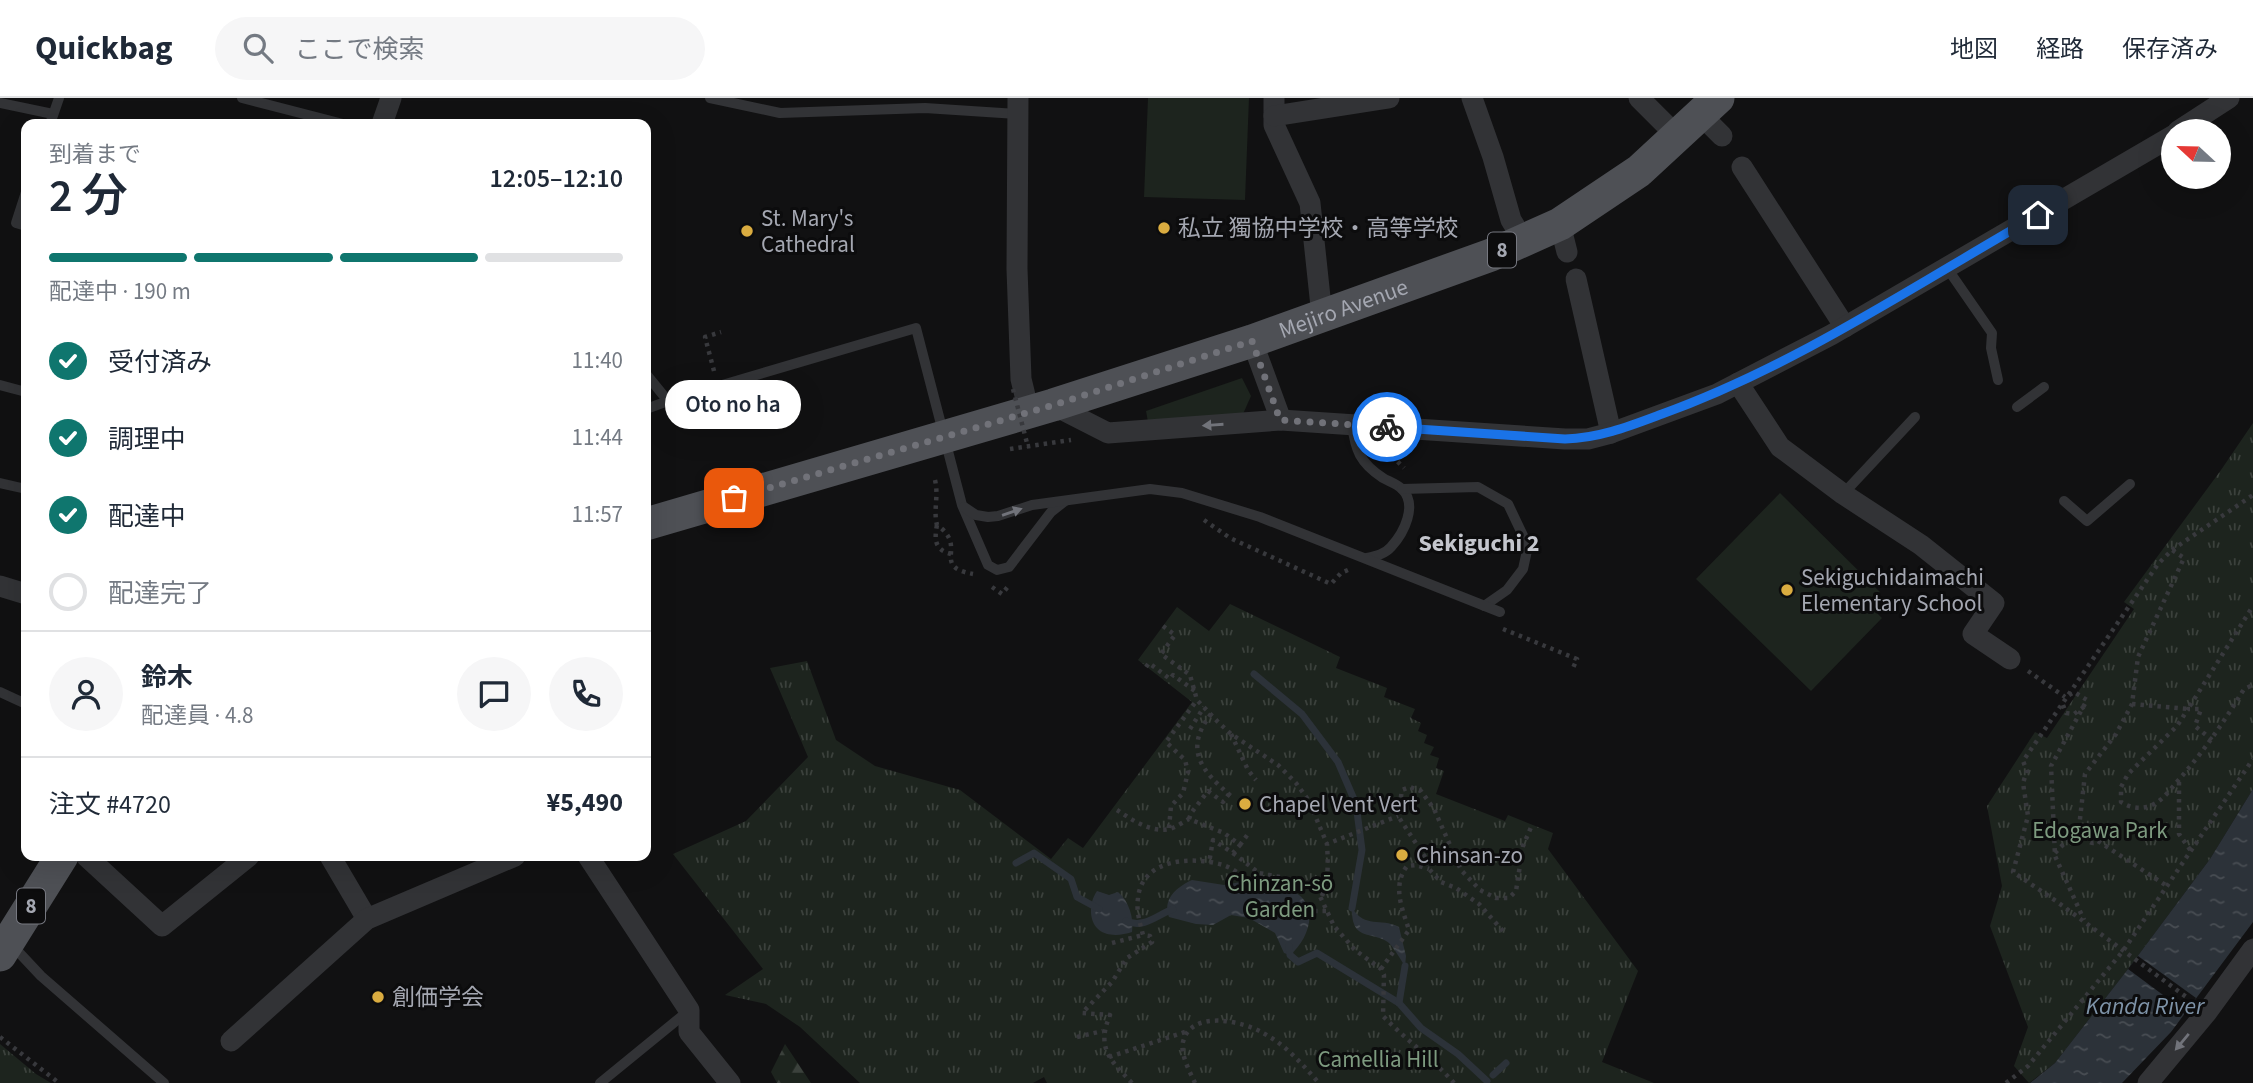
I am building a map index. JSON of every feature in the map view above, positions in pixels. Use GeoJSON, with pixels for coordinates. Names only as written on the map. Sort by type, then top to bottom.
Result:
{"type":"FeatureCollection","features":[{"type":"Feature","properties":{"kind":"main road","name":"Mejiro Avenue"},"geometry":{"type":"LineString","coordinates":[[651,523],[944,437],[1032,402],[1252,341],[1524,241],[1564,238],[1639,171],[1705,122]]}},
{"type":"Feature","properties":{"kind":"main road","name":"8"},"geometry":{"type":"LineString","coordinates":[[3,945],[59,861]]}},
{"type":"Feature","properties":{"kind":"street"},"geometry":{"type":"LineString","coordinates":[[384,119],[391,98]]}},
{"type":"Feature","properties":{"kind":"street"},"geometry":{"type":"LineString","coordinates":[[1322,316],[1310,203],[1274,125],[1274,107],[1389,98]]}},
{"type":"Feature","properties":{"kind":"street"},"geometry":{"type":"LineString","coordinates":[[1472,98],[1511,220],[1524,241]]}},
{"type":"Feature","properties":{"kind":"street"},"geometry":{"type":"LineString","coordinates":[[1639,98],[1705,122]]}},
{"type":"Feature","properties":{"kind":"street"},"geometry":{"type":"LineString","coordinates":[[2197,119],[2229,98]]}},
{"type":"Feature","properties":{"kind":"street"},"geometry":{"type":"LineString","coordinates":[[1017,106],[1021,379],[1032,402],[1108,433],[1280,420],[1565,439],[1588,439],[1611,433],[1717,394],[1845,327],[2161,143]]}},
{"type":"Feature","properties":{"kind":"street"},"geometry":{"type":"LineString","coordinates":[[1742,167],[1845,327]]}},
{"type":"Feature","properties":{"kind":"street"},"geometry":{"type":"LineString","coordinates":[[1576,279],[1611,433]]}},
{"type":"Feature","properties":{"kind":"street"},"geometry":{"type":"LineString","coordinates":[[1252,341],[1280,420]]}},
{"type":"Feature","properties":{"kind":"street"},"geometry":{"type":"LineString","coordinates":[[1738,383],[1780,447],[1843,494],[1921,545],[1994,603],[1973,634],[2010,659]]}},
{"type":"Feature","properties":{"kind":"street"},"geometry":{"type":"LineString","coordinates":[[0,586],[21,592]]}},
{"type":"Feature","properties":{"kind":"street"},"geometry":{"type":"LineString","coordinates":[[91,861],[162,926],[243,861]]}},
{"type":"Feature","properties":{"kind":"street"},"geometry":{"type":"LineString","coordinates":[[333,861],[367,919]]}},
{"type":"Feature","properties":{"kind":"street"},"geometry":{"type":"LineString","coordinates":[[231,1041],[367,919],[503,861]]}},
{"type":"Feature","properties":{"kind":"street"},"geometry":{"type":"LineString","coordinates":[[591,861],[690,1010],[689,1032],[730,1083]]}},
{"type":"Feature","properties":{"kind":"street"},"geometry":{"type":"LineString","coordinates":[[2148,1083],[2207,1012],[2253,949]]}},
{"type":"Feature","properties":{"kind":"lane"},"geometry":{"type":"LineString","coordinates":[[0,103],[51,119],[59,98]]}},
{"type":"Feature","properties":{"kind":"lane"},"geometry":{"type":"LineString","coordinates":[[242,98],[324,119]]}},
{"type":"Feature","properties":{"kind":"lane"},"geometry":{"type":"LineString","coordinates":[[710,98],[780,113],[1017,106]]}},
{"type":"Feature","properties":{"kind":"lane"},"geometry":{"type":"LineString","coordinates":[[21,207],[16,222],[21,224]]}},
{"type":"Feature","properties":{"kind":"lane"},"geometry":{"type":"LineString","coordinates":[[1947,268],[1992,333],[1991,348],[1998,380]]}},
{"type":"Feature","properties":{"kind":"lane"},"geometry":{"type":"LineString","coordinates":[[651,407],[916,328],[962,505],[988,565],[997,570],[1009,568],[1051,512],[1065,501]]}},
{"type":"Feature","properties":{"kind":"lane"},"geometry":{"type":"LineString","coordinates":[[651,380],[668,401]]}},
{"type":"Feature","properties":{"kind":"lane"},"geometry":{"type":"LineString","coordinates":[[0,385],[21,391]]}},
{"type":"Feature","properties":{"kind":"lane"},"geometry":{"type":"LineString","coordinates":[[2017,407],[2044,387]]}},
{"type":"Feature","properties":{"kind":"lane"},"geometry":{"type":"LineString","coordinates":[[1843,494],[1915,417]]}},
{"type":"Feature","properties":{"kind":"lane"},"geometry":{"type":"LineString","coordinates":[[1352,425],[1355,447],[1364,462],[1381,477],[1402,489],[1478,486],[1508,505],[1528,546],[1523,569],[1507,590],[1484,606]]}},
{"type":"Feature","properties":{"kind":"lane"},"geometry":{"type":"LineString","coordinates":[[0,482],[21,488]]}},
{"type":"Feature","properties":{"kind":"lane"},"geometry":{"type":"LineString","coordinates":[[2064,501],[2087,521],[2130,484]]}},
{"type":"Feature","properties":{"kind":"lane"},"geometry":{"type":"LineString","coordinates":[[962,505],[976,515],[988,517],[1032,505],[1150,489],[1182,493],[1261,517],[1500,612]]}},
{"type":"Feature","properties":{"kind":"lane"},"geometry":{"type":"LineString","coordinates":[[1365,558],[1379,556],[1391,548],[1406,524],[1410,505],[1402,489]]}},
{"type":"Feature","properties":{"kind":"lane"},"geometry":{"type":"LineString","coordinates":[[0,692],[21,702]]}},
{"type":"Feature","properties":{"kind":"lane"},"geometry":{"type":"LineString","coordinates":[[3,945],[164,1083]]}},
{"type":"Feature","properties":{"kind":"lane"},"geometry":{"type":"LineString","coordinates":[[600,1083],[690,1010]]}},
{"type":"Feature","properties":{"kind":"path"},"geometry":{"type":"LineString","coordinates":[[718,386],[705,337],[722,332]]}},
{"type":"Feature","properties":{"kind":"path"},"geometry":{"type":"LineString","coordinates":[[1032,402],[1028,447],[1073,440]]}},
{"type":"Feature","properties":{"kind":"path"},"geometry":{"type":"LineString","coordinates":[[932,468],[939,495],[935,508],[935,542],[939,548],[951,554]]}},
{"type":"Feature","properties":{"kind":"path"},"geometry":{"type":"LineString","coordinates":[[2207,1012],[2085,922],[2013,873],[2028,816],[2023,783],[2027,771],[2023,761],[2158,564],[2172,550],[2253,495]]}},
{"type":"Feature","properties":{"kind":"path"},"geometry":{"type":"LineString","coordinates":[[1202,518],[1230,538],[1331,584],[1341,573],[1352,570]]}},
{"type":"Feature","properties":{"kind":"path"},"geometry":{"type":"LineString","coordinates":[[937,525],[946,530],[950,540],[951,564],[956,569],[975,574],[1002,594],[1017,574]]}},
{"type":"Feature","properties":{"kind":"path"},"geometry":{"type":"LineString","coordinates":[[2054,854],[2079,828],[2085,774],[2116,734],[2132,704],[2138,657],[2184,558],[2172,550]]}},
{"type":"Feature","properties":{"kind":"path"},"geometry":{"type":"LineString","coordinates":[[2253,606],[2177,726],[2128,774],[2121,787],[2121,802],[2129,807],[2152,806],[2163,798],[2213,740],[2244,689],[2253,685]]}},
{"type":"Feature","properties":{"kind":"path"},"geometry":{"type":"LineString","coordinates":[[1163,626],[1175,635],[1161,654],[1189,676],[1198,700],[1231,734],[1262,754],[1296,783],[1309,801],[1330,843],[1327,881],[1321,896]]}},
{"type":"Feature","properties":{"kind":"path"},"geometry":{"type":"LineString","coordinates":[[1501,629],[1577,659],[1573,668]]}},
{"type":"Feature","properties":{"kind":"path"},"geometry":{"type":"LineString","coordinates":[[1146,667],[1149,663],[1170,679],[1173,675],[1195,692]]}},
{"type":"Feature","properties":{"kind":"path"},"geometry":{"type":"LineString","coordinates":[[2049,686],[2065,697]]}},
{"type":"Feature","properties":{"kind":"path"},"geometry":{"type":"LineString","coordinates":[[2085,706],[2074,714],[2066,713],[2062,708],[2065,697],[2074,692],[2087,700],[2085,706],[2051,766],[2054,854],[2085,922]]}},
{"type":"Feature","properties":{"kind":"path"},"geometry":{"type":"LineString","coordinates":[[1169,829],[1171,806],[1183,793],[1188,772],[1185,760],[1166,742],[1198,700]]}},
{"type":"Feature","properties":{"kind":"path"},"geometry":{"type":"LineString","coordinates":[[2132,704],[2201,709],[2194,726],[2213,740]]}},
{"type":"Feature","properties":{"kind":"path"},"geometry":{"type":"LineString","coordinates":[[1190,729],[1205,707]]}},
{"type":"Feature","properties":{"kind":"path"},"geometry":{"type":"LineString","coordinates":[[1117,810],[1136,823],[1158,830],[1169,829],[1189,819],[1208,790],[1223,802],[1230,795],[1208,776],[1197,755],[1204,724],[1211,714]]}},
{"type":"Feature","properties":{"kind":"path"},"geometry":{"type":"LineString","coordinates":[[1231,734],[1248,771],[1256,780]]}},
{"type":"Feature","properties":{"kind":"path"},"geometry":{"type":"LineString","coordinates":[[2006,1083],[2028,1066],[2123,951],[2253,759]]}},
{"type":"Feature","properties":{"kind":"path"},"geometry":{"type":"LineString","coordinates":[[2179,780],[2179,834],[2191,851]]}},
{"type":"Feature","properties":{"kind":"path"},"geometry":{"type":"LineString","coordinates":[[1503,932],[1479,904],[1456,888],[1440,882],[1429,869],[1425,857],[1398,816],[1402,790],[1410,787],[1421,791],[1434,809],[1461,870],[1480,890],[1496,898],[1508,898],[1516,891],[1523,846],[1532,825]]}},
{"type":"Feature","properties":{"kind":"path"},"geometry":{"type":"LineString","coordinates":[[1330,843],[1398,816]]}},
{"type":"Feature","properties":{"kind":"path"},"geometry":{"type":"LineString","coordinates":[[1189,819],[1224,833],[1240,845]]}},
{"type":"Feature","properties":{"kind":"path"},"geometry":{"type":"LineString","coordinates":[[2079,828],[2088,834],[2095,832],[2098,841],[2167,886]]}},
{"type":"Feature","properties":{"kind":"path"},"geometry":{"type":"LineString","coordinates":[[1233,853],[1248,834]]}},
{"type":"Feature","properties":{"kind":"path"},"geometry":{"type":"LineString","coordinates":[[1209,863],[1213,840],[1259,873],[1295,880],[1317,890],[1335,926],[1355,950],[1381,969],[1384,975],[1383,1016],[1405,1038],[1436,1062],[1454,1083]]}},
{"type":"Feature","properties":{"kind":"path"},"geometry":{"type":"LineString","coordinates":[[1143,933],[1138,896],[1149,873],[1160,865],[1185,861],[1209,863],[1231,869],[1251,882],[1259,873]]}},
{"type":"Feature","properties":{"kind":"path"},"geometry":{"type":"LineString","coordinates":[[1381,969],[1409,930],[1399,895],[1401,875],[1408,866],[1416,864],[1429,869]]}},
{"type":"Feature","properties":{"kind":"path"},"geometry":{"type":"LineString","coordinates":[[1314,911],[1328,911]]}},
{"type":"Feature","properties":{"kind":"path"},"geometry":{"type":"LineString","coordinates":[[1112,943],[1143,933],[1150,936],[1152,942],[1127,958],[1112,982],[1082,1013],[1110,1015],[1103,1031],[1105,1049],[1132,1083]]}},
{"type":"Feature","properties":{"kind":"path"},"geometry":{"type":"LineString","coordinates":[[1195,1083],[1184,1055],[1183,1042],[1189,1031],[1207,1021],[1233,1023],[1256,1029],[1289,1051],[1319,1083]]}},
{"type":"Feature","properties":{"kind":"path"},"geometry":{"type":"LineString","coordinates":[[1077,1037],[1103,1031]]}},
{"type":"Feature","properties":{"kind":"path"},"geometry":{"type":"LineString","coordinates":[[1109,1057],[1189,1031]]}},
{"type":"Feature","properties":{"kind":"path"},"geometry":{"type":"LineString","coordinates":[[0,1037],[59,1083]]}},
{"type":"Feature","properties":{"kind":"green space"},"geometry":{"type":"Polygon","coordinates":[[[1148,98],[1249,98],[1245,200],[1144,197],[1148,98]]]}},
{"type":"Feature","properties":{"kind":"green space"},"geometry":{"type":"Polygon","coordinates":[[[1242,378],[1251,396],[1243,414],[1148,422],[1146,411],[1242,378]]]}},
{"type":"Feature","properties":{"kind":"green space","name":"Edogawa Park"},"geometry":{"type":"Polygon","coordinates":[[[2253,423],[2253,789],[2210,859],[2128,969],[2055,1063],[2029,1083],[2014,1066],[2028,1027],[1990,926],[2002,886],[1987,806],[2035,732],[2047,738],[2134,609],[2124,602],[2253,423]]]}},
{"type":"Feature","properties":{"kind":"green space"},"geometry":{"type":"Polygon","coordinates":[[[1780,493],[1880,592],[1868,604],[1882,618],[1811,691],[1696,579],[1780,493]]]}},
{"type":"Feature","properties":{"kind":"green space","name":"Chinzan-sō Garden"},"geometry":{"type":"Polygon","coordinates":[[[1230,604],[1340,657],[1336,668],[1387,688],[1384,697],[1415,709],[1411,718],[1421,723],[1418,731],[1427,735],[1424,743],[1434,747],[1430,755],[1439,758],[1436,768],[1444,771],[1436,794],[1505,821],[1508,815],[1553,833],[1548,849],[1638,971],[1602,1062],[1654,1083],[1047,1083],[1044,1077],[1033,1083],[860,1083],[800,1027],[766,1004],[725,995],[763,969],[673,854],[746,821],[808,757],[770,668],[807,661],[836,740],[875,766],[960,790],[1051,859],[1068,838],[1083,848],[1192,702],[1138,660],[1177,607],[1209,631],[1230,604]]]}},
{"type":"Feature","properties":{"kind":"green space"},"geometry":{"type":"Polygon","coordinates":[[[0,1044],[36,1074],[51,1083],[0,1083],[0,1044]]]}},
{"type":"Feature","properties":{"kind":"green space"},"geometry":{"type":"Polygon","coordinates":[[[785,1044],[811,1083],[777,1083],[771,1072],[785,1044]]]}},
{"type":"Feature","properties":{"kind":"water","name":"Kanda River"},"geometry":{"type":"Polygon","coordinates":[[[2253,789],[2253,922],[2171,1032],[2122,1083],[2030,1083],[2055,1063],[2128,969],[2210,859],[2253,789]]]}},
{"type":"Feature","properties":{"kind":"water"},"geometry":{"type":"Polygon","coordinates":[[[1192,880],[1224,885],[1241,882],[1255,890],[1260,882],[1290,890],[1299,895],[1308,909],[1306,934],[1290,955],[1284,953],[1275,933],[1249,918],[1231,915],[1213,925],[1169,917],[1167,911],[1172,894],[1192,880]]]}},
{"type":"Feature","properties":{"kind":"water"},"geometry":{"type":"Polygon","coordinates":[[[1097,891],[1109,895],[1118,892],[1122,896],[1130,910],[1132,932],[1112,935],[1096,927],[1091,910],[1097,891]]]}},
{"type":"Feature","properties":{"kind":"water"},"geometry":{"type":"Polygon","coordinates":[[[1352,908],[1368,921],[1399,927],[1406,956],[1405,966],[1389,943],[1359,931],[1355,926],[1352,908]]]}},
{"type":"Feature","properties":{"kind":"pier"},"geometry":{"type":"Polygon","coordinates":[[[2138,956],[2196,998],[2186,1012],[2128,969],[2138,956]]]}},
{"type":"Feature","properties":{"kind":"waterway"},"geometry":{"type":"LineString","coordinates":[[1254,674],[1302,714],[1338,762],[1356,804],[1362,850],[1352,908]]}},
{"type":"Feature","properties":{"kind":"waterway"},"geometry":{"type":"LineString","coordinates":[[1016,863],[1034,853],[1071,879],[1077,897],[1099,909]]}},
{"type":"Feature","properties":{"kind":"waterway"},"geometry":{"type":"LineString","coordinates":[[1126,921],[1145,922],[1173,909]]}},
{"type":"Feature","properties":{"kind":"waterway"},"geometry":{"type":"LineString","coordinates":[[1289,946],[1290,955],[1298,962],[1317,953],[1399,1003],[1421,1028],[1458,1054],[1487,1081]]}},
{"type":"Feature","properties":{"kind":"waterway"},"geometry":{"type":"LineString","coordinates":[[1399,1003],[1405,966]]}},
{"type":"Feature","properties":{"kind":"waterway"},"geometry":{"type":"LineString","coordinates":[[1493,1075],[1506,1063]]}},
{"type":"Feature","properties":{"kind":"way so far"},"geometry":{"type":"LineString","coordinates":[[734,498],[1054,405],[1252,341],[1280,420],[1387,427]]}},
{"type":"Feature","properties":{"kind":"place","name":"私立 獨協中学校・高等学校"},"geometry":{"type":"Point","coordinates":[1164,228]}},
{"type":"Feature","properties":{"kind":"place","name":"St. Mary's Cathedral"},"geometry":{"type":"Point","coordinates":[747,231]}},
{"type":"Feature","properties":{"kind":"place","name":"Oto no ha"},"geometry":{"type":"Point","coordinates":[734,498]}},
{"type":"Feature","properties":{"kind":"place","name":"Sekiguchidaimachi Elementary School"},"geometry":{"type":"Point","coordinates":[1787,590]}},
{"type":"Feature","properties":{"kind":"place","name":"Chapel Vent Vert"},"geometry":{"type":"Point","coordinates":[1245,804]}},
{"type":"Feature","properties":{"kind":"place","name":"Chinsan-zo"},"geometry":{"type":"Point","coordinates":[1402,855]}},
{"type":"Feature","properties":{"kind":"place","name":"創価学会"},"geometry":{"type":"Point","coordinates":[378,997]}},
{"type":"Feature","properties":{"kind":"district","name":"Sekiguchi 2"},"geometry":{"type":"Point","coordinates":[1479,543]}},
{"type":"Feature","properties":{"kind":"route"},"geometry":{"type":"LineString","coordinates":[[1387,427],[1565,439],[1588,439],[1611,433],[1717,394],[1831,335],[2038,215]]}},
{"type":"Feature","properties":{"kind":"park label","name":"Camellia Hill"},"geometry":{"type":"Point","coordinates":[1378,1059]}}]}
